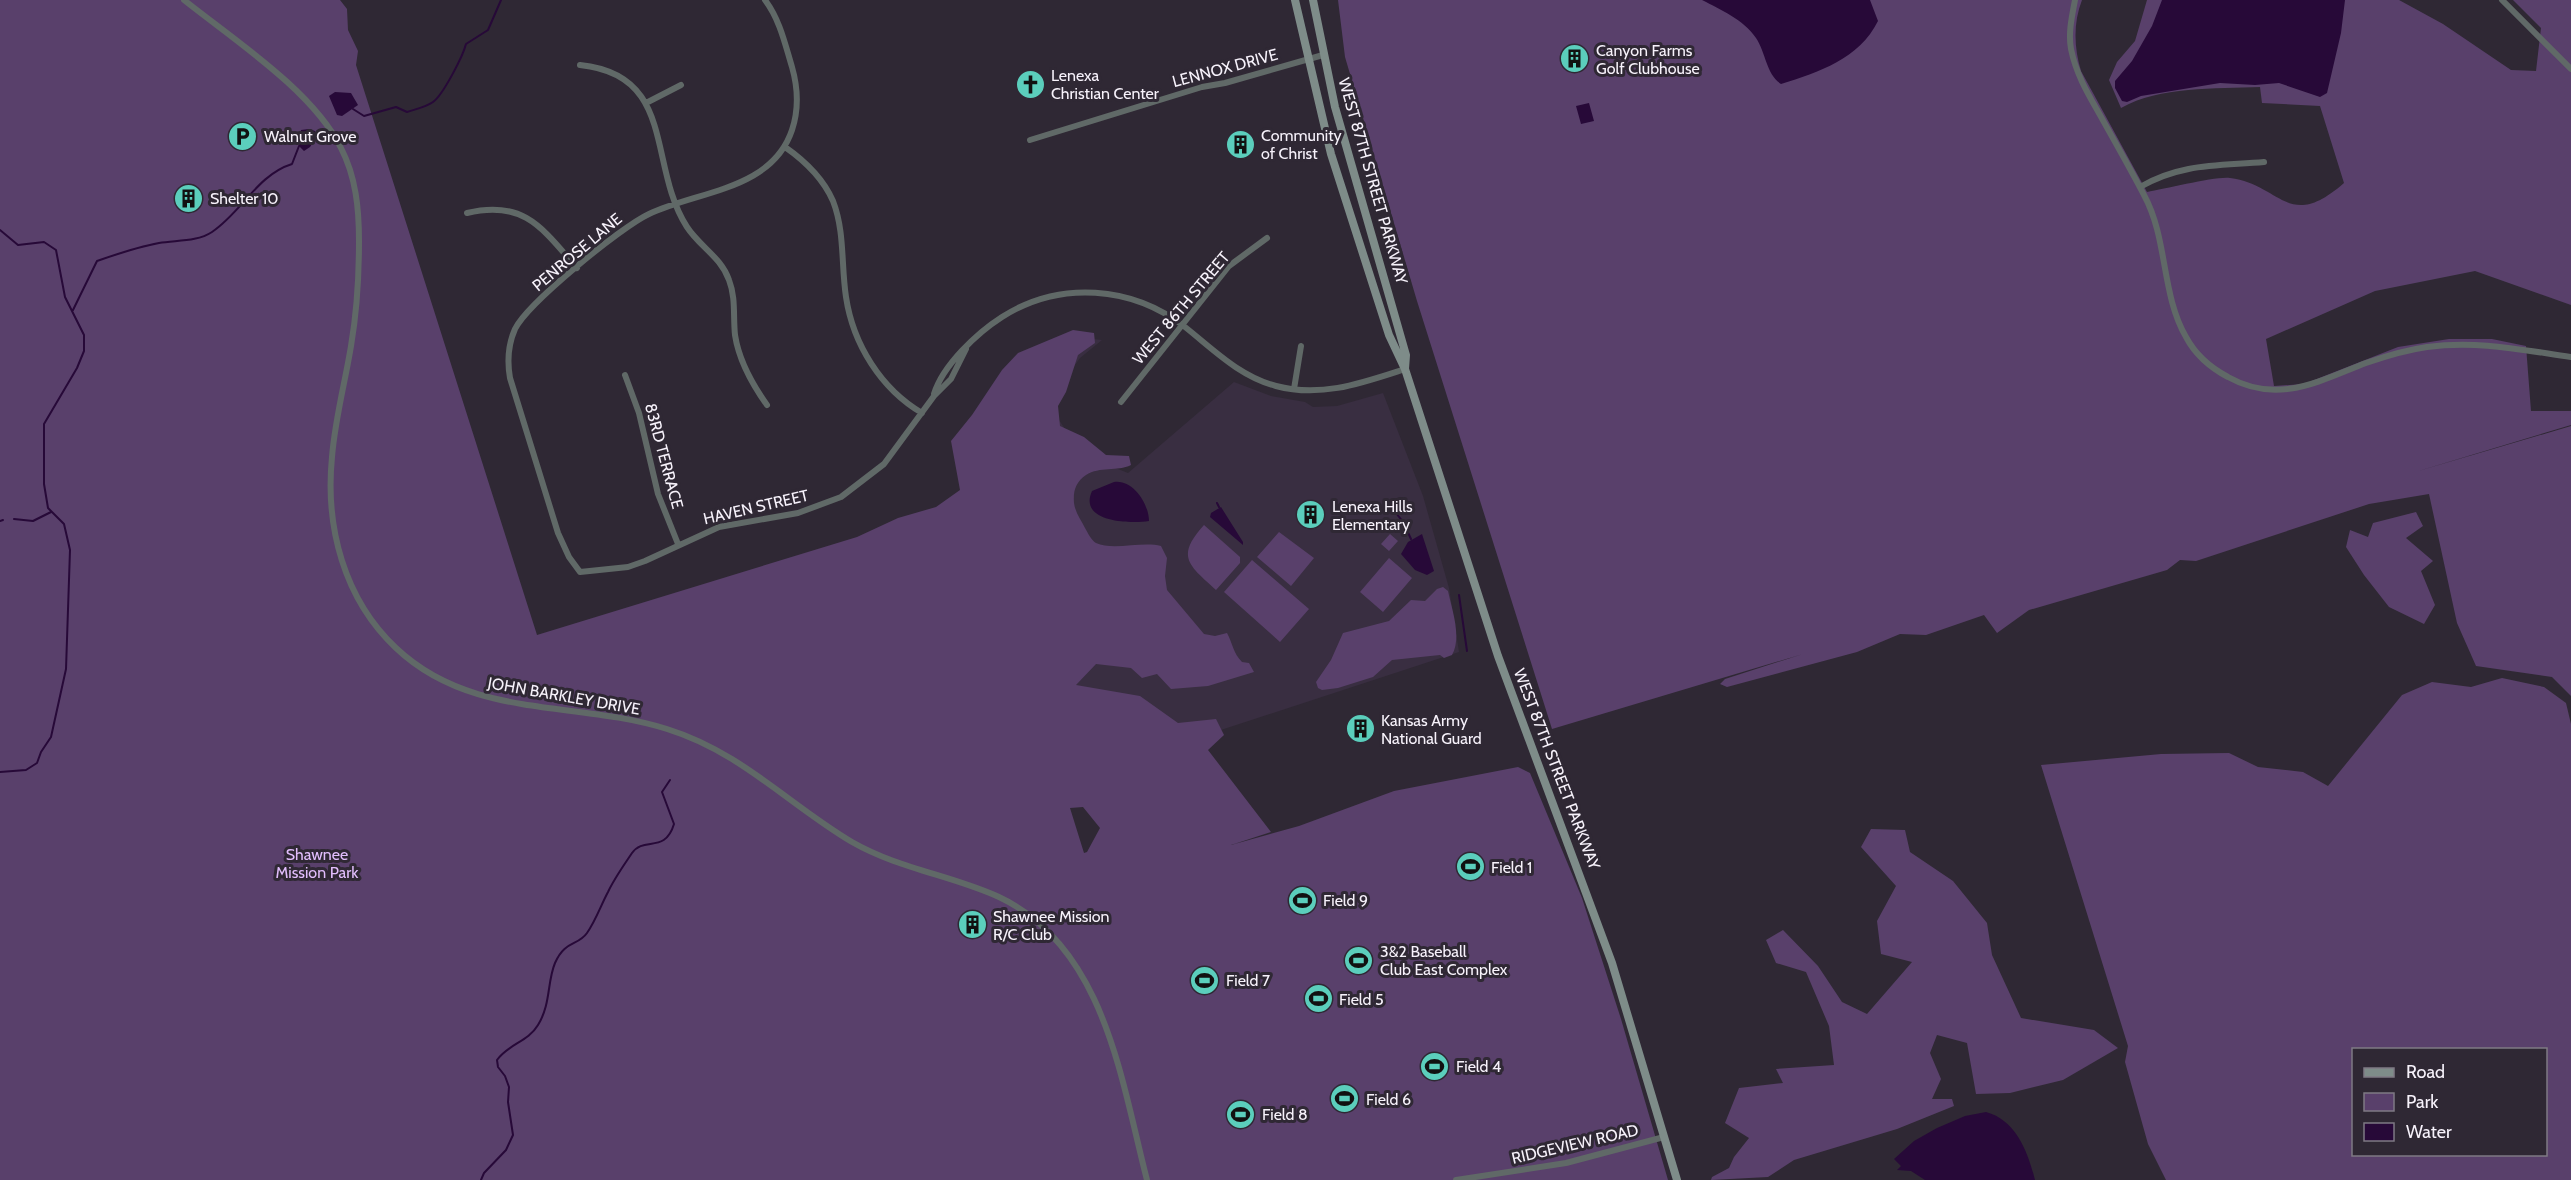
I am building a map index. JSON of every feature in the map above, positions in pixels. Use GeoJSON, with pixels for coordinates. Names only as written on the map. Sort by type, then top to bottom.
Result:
{"type":"FeatureCollection","features":[{"type":"Feature","properties":{"kind":"main road","name":"WEST 87TH STREET PARKWAY"},"geometry":{"type":"LineString","coordinates":[[1295,0],[1331,154],[1389,335],[1405,369],[1498,656],[1612,963],[1677,1180]]}},
{"type":"Feature","properties":{"kind":"main road","name":"WEST 87TH STREET PARKWAY"},"geometry":{"type":"LineString","coordinates":[[1313,0],[1323,55],[1357,189],[1406,355],[1405,369]]}},
{"type":"Feature","properties":{"kind":"street","name":"JOHN BARKLEY DRIVE"},"geometry":{"type":"LineString","coordinates":[[184,0],[304,97],[333,134],[349,165],[357,202],[358,290],[352,342],[331,459],[332,512],[346,574],[365,611],[380,632],[424,671],[466,692],[506,702],[656,726],[708,745],[761,776],[825,824],[872,853],[918,871],[980,890],[1015,906],[1034,919],[1065,950],[1088,987],[1114,1053],[1147,1180]]}},
{"type":"Feature","properties":{"kind":"street","name":"PENROSE LANE"},"geometry":{"type":"LineString","coordinates":[[580,572],[569,557],[558,532],[508,366],[511,340],[523,317],[633,222],[677,203],[747,179],[766,167],[784,147],[795,120],[797,91],[779,24],[765,0]]}},
{"type":"Feature","properties":{"kind":"street"},"geometry":{"type":"LineString","coordinates":[[2075,0],[2070,25],[2071,48],[2077,73],[2149,205],[2160,237],[2179,324],[2201,357],[2220,373],[2234,381],[2275,390],[2302,388],[2396,354],[2426,347],[2469,343],[2571,357]]}},
{"type":"Feature","properties":{"kind":"street"},"geometry":{"type":"LineString","coordinates":[[2502,0],[2571,69]]}},
{"type":"Feature","properties":{"kind":"street","name":"LENNOX DRIVE"},"geometry":{"type":"LineString","coordinates":[[1030,140],[1202,87],[1225,83],[1323,55]]}},
{"type":"Feature","properties":{"kind":"street"},"geometry":{"type":"LineString","coordinates":[[580,65],[601,67],[614,72],[633,86],[646,103],[677,203],[687,227],[726,271],[733,295],[738,348],[750,379],[767,405]]}},
{"type":"Feature","properties":{"kind":"street"},"geometry":{"type":"LineString","coordinates":[[646,103],[681,85]]}},
{"type":"Feature","properties":{"kind":"street"},"geometry":{"type":"LineString","coordinates":[[784,147],[817,175],[833,201],[841,232],[846,297],[856,335],[865,353],[880,377],[897,396],[922,413]]}},
{"type":"Feature","properties":{"kind":"street"},"geometry":{"type":"LineString","coordinates":[[2140,187],[2168,173],[2183,169],[2264,162]]}},
{"type":"Feature","properties":{"kind":"street"},"geometry":{"type":"LineString","coordinates":[[467,213],[501,208],[525,216],[545,231],[577,268]]}},
{"type":"Feature","properties":{"kind":"street","name":"WEST 86TH STREET"},"geometry":{"type":"LineString","coordinates":[[1120,402],[1184,326],[1229,266],[1267,238]]}},
{"type":"Feature","properties":{"kind":"street","name":"HAVEN STREET"},"geometry":{"type":"LineString","coordinates":[[580,572],[628,567],[719,527],[798,513],[841,497],[861,484],[884,464],[934,396],[946,370],[978,335],[1008,313],[1034,301],[1072,293],[1104,292],[1152,305],[1184,326],[1236,368],[1266,383],[1294,389],[1335,390],[1405,369]]}},
{"type":"Feature","properties":{"kind":"street"},"geometry":{"type":"LineString","coordinates":[[1294,389],[1301,346]]}},
{"type":"Feature","properties":{"kind":"street","name":"83RD TERRACE"},"geometry":{"type":"LineString","coordinates":[[625,375],[639,413],[658,494],[678,544]]}},
{"type":"Feature","properties":{"kind":"street","name":"RIDGEVIEW ROAD"},"geometry":{"type":"LineString","coordinates":[[1456,1180],[1566,1163],[1664,1137]]}},
{"type":"Feature","properties":{"kind":"shaded area"},"geometry":{"type":"Polygon","coordinates":[[[1074,337],[1102,340],[1080,358],[1058,389],[1053,411],[1071,438],[1093,459],[1128,473],[1234,382],[1271,396],[1305,402],[1313,407],[1337,406],[1383,393],[1423,496],[1449,588],[1459,652],[1062,782],[988,407],[1074,337]]]}},
{"type":"Feature","properties":{"kind":"green space","name":"Shawnee Mission Park"},"geometry":{"type":"Polygon","coordinates":[[[0,0],[340,0],[347,9],[348,30],[358,51],[356,65],[537,635],[857,537],[898,518],[936,507],[960,490],[951,441],[972,415],[1002,370],[1018,353],[1073,330],[1094,333],[1095,343],[1078,355],[1066,392],[1058,406],[1060,426],[1084,437],[1106,455],[1129,456],[1131,465],[1091,472],[1086,475],[1076,487],[1074,494],[1077,513],[1096,543],[1111,546],[1161,546],[1167,558],[1165,576],[1167,590],[1204,634],[1215,636],[1227,633],[1239,659],[1249,663],[1254,672],[1208,686],[1171,689],[1157,674],[1142,678],[1131,668],[1096,664],[1076,685],[1140,696],[1178,723],[1216,719],[1224,735],[1208,750],[1271,832],[1231,845],[1299,826],[1394,791],[1518,767],[1530,773],[1582,898],[1621,1019],[1668,1180],[0,1180],[0,0]],[[1083,807],[1070,808],[1084,853],[1087,852],[1100,828],[1083,807]]]}},
{"type":"Feature","properties":{"kind":"green space"},"geometry":{"type":"Polygon","coordinates":[[[1338,0],[2082,0],[2077,18],[2076,36],[2081,71],[2147,192],[2230,178],[2248,182],[2286,202],[2297,205],[2310,204],[2325,197],[2344,183],[2320,106],[2262,103],[2260,87],[2170,92],[2136,101],[2121,108],[2109,80],[2117,62],[2135,41],[2147,0],[2399,0],[2443,24],[2511,70],[2536,71],[2541,28],[2513,0],[2571,0],[2571,305],[2475,271],[2375,291],[2266,339],[2274,386],[2304,384],[2398,347],[2449,339],[2492,339],[2526,346],[2531,411],[2571,411],[2571,425],[2415,472],[2571,426],[2571,696],[2552,677],[2476,666],[2457,623],[2429,494],[2369,504],[2196,561],[2180,560],[2167,570],[2029,610],[1997,633],[1984,615],[1926,635],[1900,634],[1857,652],[1727,687],[1720,684],[1725,679],[1803,654],[1552,729],[1417,301],[1345,57],[1338,0]]]}},
{"type":"Feature","properties":{"kind":"green space"},"geometry":{"type":"Polygon","coordinates":[[[2416,512],[2423,526],[2406,538],[2433,561],[2421,571],[2435,605],[2424,624],[2389,607],[2346,547],[2350,530],[2368,537],[2373,523],[2416,512]]]}},
{"type":"Feature","properties":{"kind":"green space"},"geometry":{"type":"Polygon","coordinates":[[[1204,525],[1240,557],[1240,563],[1216,590],[1199,574],[1189,560],[1190,545],[1204,525]]]}},
{"type":"Feature","properties":{"kind":"green space"},"geometry":{"type":"Polygon","coordinates":[[[1279,532],[1314,558],[1291,586],[1257,557],[1279,532]]]}},
{"type":"Feature","properties":{"kind":"green space"},"geometry":{"type":"Polygon","coordinates":[[[1390,534],[1398,541],[1389,551],[1381,544],[1390,534]]]}},
{"type":"Feature","properties":{"kind":"green space"},"geometry":{"type":"Polygon","coordinates":[[[1389,558],[1412,578],[1383,612],[1360,592],[1389,558]]]}},
{"type":"Feature","properties":{"kind":"green space"},"geometry":{"type":"Polygon","coordinates":[[[1252,560],[1309,609],[1280,642],[1224,592],[1252,560]]]}},
{"type":"Feature","properties":{"kind":"green space"},"geometry":{"type":"Polygon","coordinates":[[[1443,587],[1448,591],[1455,623],[1456,640],[1452,655],[1444,658],[1440,655],[1392,660],[1373,677],[1338,688],[1322,690],[1318,688],[1316,682],[1331,660],[1343,633],[1389,621],[1411,600],[1425,601],[1437,589],[1443,587]]]}},
{"type":"Feature","properties":{"kind":"green space"},"geometry":{"type":"Polygon","coordinates":[[[2502,678],[2544,687],[2566,703],[2571,724],[2571,1180],[2166,1180],[2148,1144],[2125,1062],[2128,1046],[2041,765],[2161,754],[2229,753],[2258,767],[2303,772],[2328,786],[2402,695],[2432,682],[2471,687],[2502,678]]]}},
{"type":"Feature","properties":{"kind":"green space"},"geometry":{"type":"Polygon","coordinates":[[[1871,829],[1905,830],[1910,852],[1953,881],[1987,923],[1992,955],[2021,1018],[2094,1030],[2118,1048],[2063,1080],[2010,1093],[1976,1094],[1967,1043],[1937,1035],[1930,1053],[1941,1079],[1932,1099],[1952,1099],[1954,1106],[1897,1129],[1794,1160],[1768,1177],[1711,1180],[1712,1177],[1729,1168],[1734,1157],[1749,1138],[1725,1123],[1739,1088],[1783,1083],[1776,1069],[1834,1065],[1829,1026],[1806,972],[1776,963],[1766,940],[1783,930],[1818,966],[1842,1002],[1867,1014],[1912,962],[1881,954],[1877,921],[1896,886],[1861,847],[1871,829]]]}},
{"type":"Feature","properties":{"kind":"water"},"geometry":{"type":"Polygon","coordinates":[[[1702,0],[1870,0],[1878,21],[1860,45],[1837,62],[1781,84],[1772,75],[1751,31],[1731,16],[1702,0]]]}},
{"type":"Feature","properties":{"kind":"water"},"geometry":{"type":"Polygon","coordinates":[[[2162,0],[2345,0],[2341,33],[2327,93],[2320,97],[2279,83],[2255,85],[2220,83],[2141,96],[2127,102],[2122,101],[2115,88],[2115,81],[2132,61],[2152,26],[2162,0]]]}},
{"type":"Feature","properties":{"kind":"water"},"geometry":{"type":"Polygon","coordinates":[[[335,92],[351,93],[358,105],[342,116],[337,115],[329,96],[335,92]]]}},
{"type":"Feature","properties":{"kind":"water"},"geometry":{"type":"Polygon","coordinates":[[[1589,103],[1594,121],[1581,124],[1576,106],[1589,103]]]}},
{"type":"Feature","properties":{"kind":"water"},"geometry":{"type":"Polygon","coordinates":[[[301,130],[315,131],[317,137],[304,151],[299,146],[301,130]]]}},
{"type":"Feature","properties":{"kind":"water"},"geometry":{"type":"Polygon","coordinates":[[[1114,482],[1127,484],[1139,494],[1146,507],[1149,521],[1130,522],[1108,519],[1092,509],[1090,501],[1092,491],[1114,482]]]}},
{"type":"Feature","properties":{"kind":"water"},"geometry":{"type":"Polygon","coordinates":[[[1221,507],[1243,545],[1210,517],[1211,513],[1221,507]]]}},
{"type":"Feature","properties":{"kind":"water"},"geometry":{"type":"Polygon","coordinates":[[[1422,534],[1434,571],[1427,575],[1415,570],[1401,554],[1408,542],[1422,534]]]}},
{"type":"Feature","properties":{"kind":"water"},"geometry":{"type":"Polygon","coordinates":[[[1986,1112],[2005,1122],[2013,1130],[2029,1159],[2035,1180],[1925,1180],[1911,1171],[1897,1170],[1901,1166],[1894,1159],[1914,1141],[1965,1116],[1986,1112]]]}},
{"type":"Feature","properties":{"kind":"waterway"},"geometry":{"type":"LineString","coordinates":[[353,109],[364,116],[396,107],[407,112],[433,102],[452,75],[466,44],[488,30],[501,0]]}},
{"type":"Feature","properties":{"kind":"waterway"},"geometry":{"type":"LineString","coordinates":[[73,310],[97,261],[143,247],[193,239],[212,232],[223,224],[269,176],[292,164],[299,146]]}},
{"type":"Feature","properties":{"kind":"waterway"},"geometry":{"type":"LineString","coordinates":[[0,230],[18,245],[44,242],[56,250],[65,297],[84,335],[84,351],[77,368],[44,424],[44,484],[48,508],[64,524],[70,550],[66,669],[51,737],[37,763],[26,770],[0,772]]}},
{"type":"Feature","properties":{"kind":"waterway"},"geometry":{"type":"LineString","coordinates":[[1217,503],[1219,507]]}},
{"type":"Feature","properties":{"kind":"waterway"},"geometry":{"type":"LineString","coordinates":[[1393,509],[1403,522],[1411,539]]}},
{"type":"Feature","properties":{"kind":"waterway"},"geometry":{"type":"LineString","coordinates":[[14,519],[33,521],[51,512]]}},
{"type":"Feature","properties":{"kind":"waterway"},"geometry":{"type":"LineString","coordinates":[[1459,595],[1467,651]]}},
{"type":"Feature","properties":{"kind":"waterway"},"geometry":{"type":"LineString","coordinates":[[481,1180],[484,1173],[506,1150],[513,1135],[508,1102],[509,1087],[498,1067],[497,1060],[534,1031],[538,1025],[545,1009],[555,963],[563,950],[587,933],[613,882],[632,853],[642,846],[660,842],[670,833],[674,824],[662,792],[670,780]]}},
{"type":"Feature","properties":{"kind":"place","name":"Canyon Farms Golf Clubhouse"},"geometry":{"type":"Point","coordinates":[1575,59]}},
{"type":"Feature","properties":{"kind":"place","name":"Lenexa Christian Center"},"geometry":{"type":"Point","coordinates":[1030,84]}},
{"type":"Feature","properties":{"kind":"place","name":"Walnut Grove"},"geometry":{"type":"Point","coordinates":[243,136]}},
{"type":"Feature","properties":{"kind":"place","name":"Community of Christ"},"geometry":{"type":"Point","coordinates":[1240,144]}},
{"type":"Feature","properties":{"kind":"place","name":"Shelter 10"},"geometry":{"type":"Point","coordinates":[189,198]}},
{"type":"Feature","properties":{"kind":"place","name":"Lenexa Hills Elementary"},"geometry":{"type":"Point","coordinates":[1311,515]}},
{"type":"Feature","properties":{"kind":"place","name":"Kansas Army National Guard"},"geometry":{"type":"Point","coordinates":[1360,729]}},
{"type":"Feature","properties":{"kind":"place","name":"Field 1"},"geometry":{"type":"Point","coordinates":[1470,867]}},
{"type":"Feature","properties":{"kind":"place","name":"Field 9"},"geometry":{"type":"Point","coordinates":[1302,900]}},
{"type":"Feature","properties":{"kind":"place","name":"Shawnee Mission R/C Club"},"geometry":{"type":"Point","coordinates":[972,925]}},
{"type":"Feature","properties":{"kind":"place","name":"3&2 Baseball Club East Complex"},"geometry":{"type":"Point","coordinates":[1359,960]}},
{"type":"Feature","properties":{"kind":"place","name":"Field 7"},"geometry":{"type":"Point","coordinates":[1205,980]}},
{"type":"Feature","properties":{"kind":"place","name":"Field 5"},"geometry":{"type":"Point","coordinates":[1318,999]}},
{"type":"Feature","properties":{"kind":"place","name":"Field 4"},"geometry":{"type":"Point","coordinates":[1435,1066]}},
{"type":"Feature","properties":{"kind":"place","name":"Field 6"},"geometry":{"type":"Point","coordinates":[1345,1099]}},
{"type":"Feature","properties":{"kind":"place","name":"Field 8"},"geometry":{"type":"Point","coordinates":[1241,1114]}}]}
